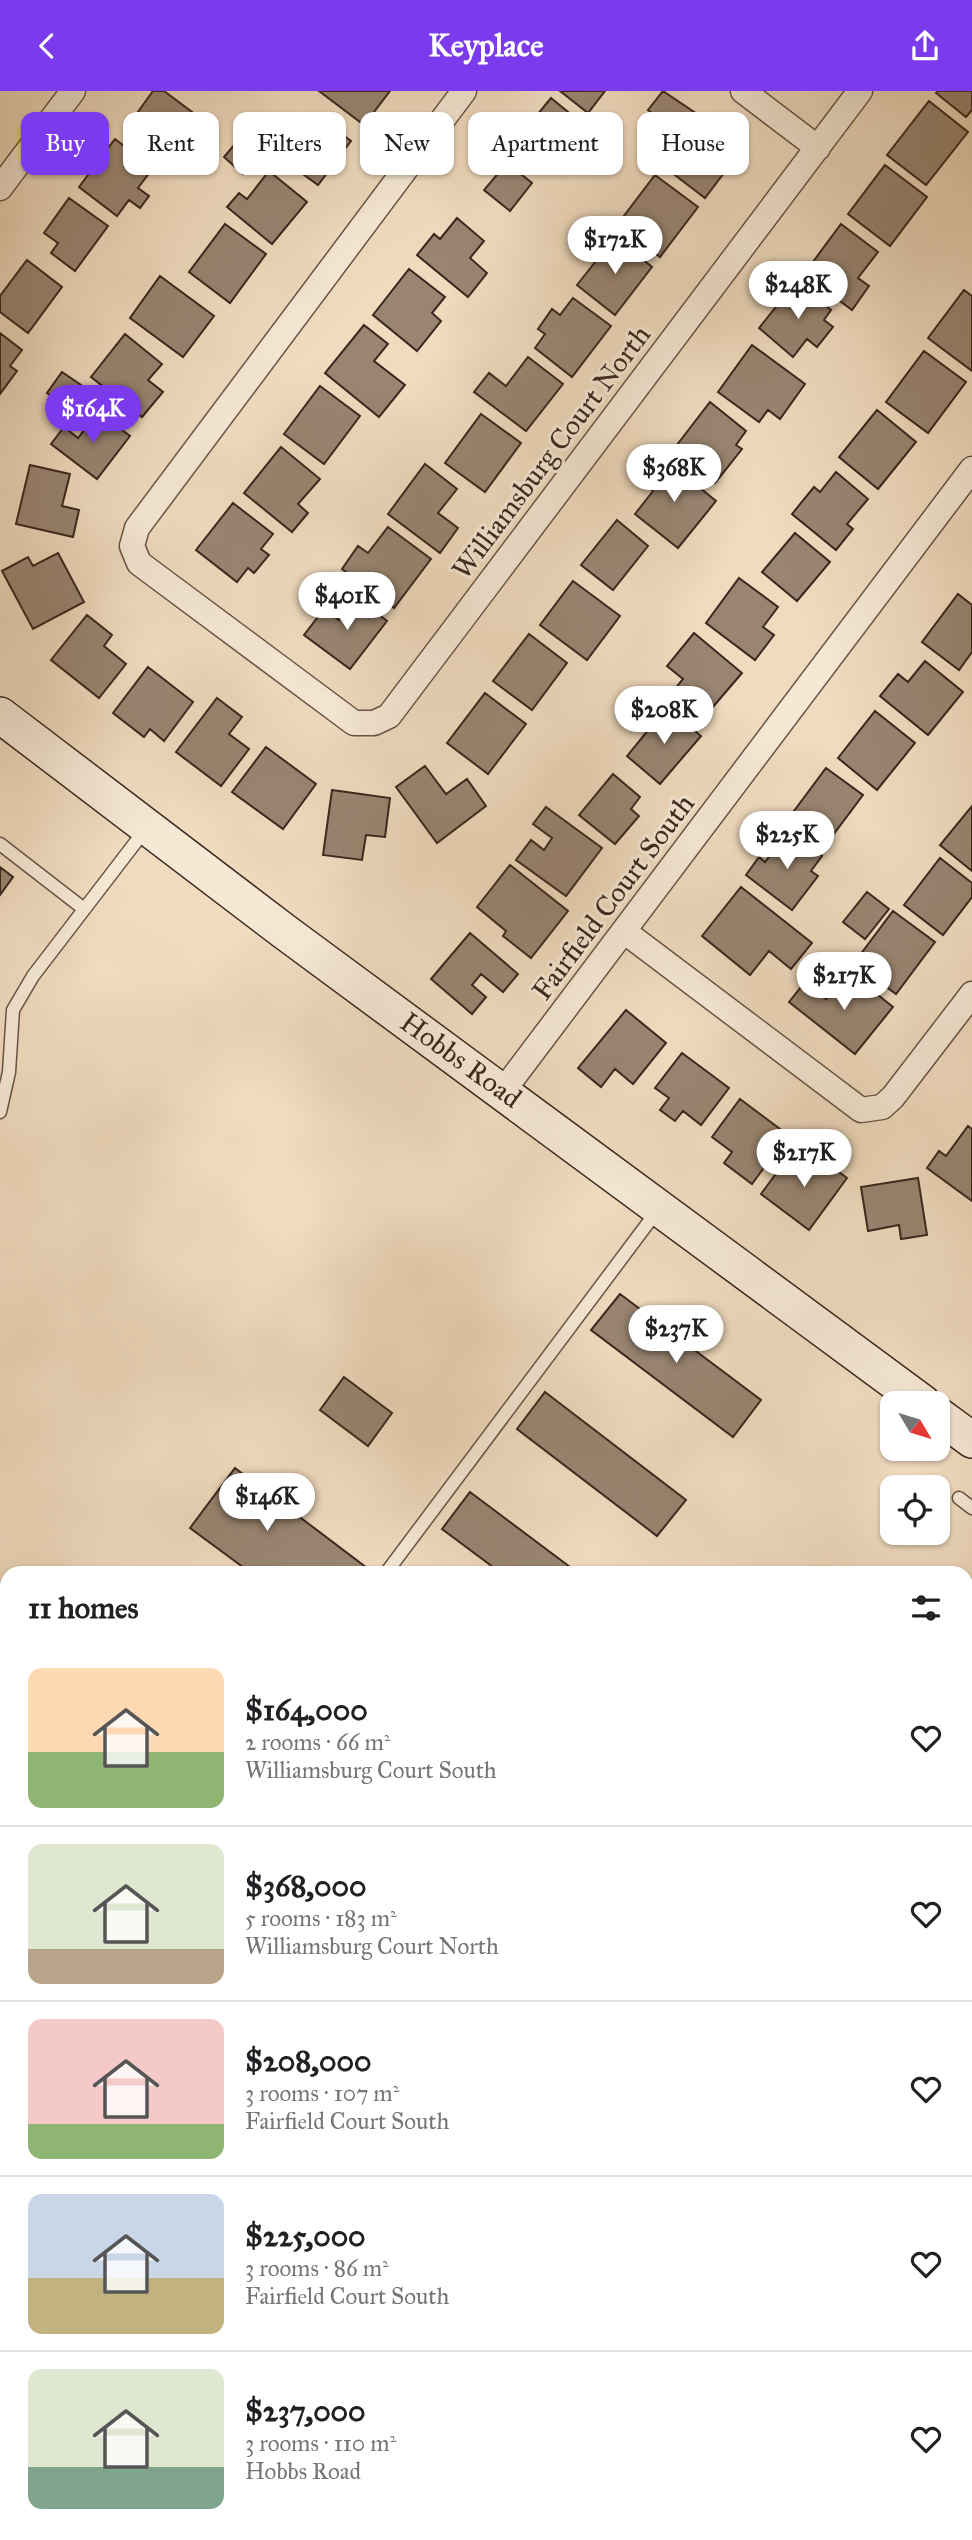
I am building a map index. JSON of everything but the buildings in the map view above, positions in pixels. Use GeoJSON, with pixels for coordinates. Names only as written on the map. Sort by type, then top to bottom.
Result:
{"type":"FeatureCollection","features":[{"type":"Feature","properties":{"kind":"street"},"geometry":{"type":"LineString","coordinates":[[0,188],[73,91]]}},
{"type":"Feature","properties":{"kind":"street","name":"Williamsburg Court North"},"geometry":{"type":"LineString","coordinates":[[464,91],[137,528],[132,546],[139,563],[354,723],[374,723],[389,716],[860,91]]}},
{"type":"Feature","properties":{"kind":"street"},"geometry":{"type":"LineString","coordinates":[[743,91],[818,148]]}},
{"type":"Feature","properties":{"kind":"street","name":"Fairfield Court South"},"geometry":{"type":"LineString","coordinates":[[503,1091],[972,469]]}},
{"type":"Feature","properties":{"kind":"street","name":"Hobbs Road"},"geometry":{"type":"LineString","coordinates":[[0,715],[907,1391]]}},
{"type":"Feature","properties":{"kind":"street"},"geometry":{"type":"LineString","coordinates":[[625,932],[861,1110],[882,1107],[893,1097],[972,994]]}},
{"type":"Feature","properties":{"kind":"street"},"geometry":{"type":"LineString","coordinates":[[950,1424],[972,1440]]}},
{"type":"Feature","properties":{"kind":"lane"},"geometry":{"type":"LineString","coordinates":[[0,1112],[9,1072],[13,1010],[33,976],[148,827]]}},
{"type":"Feature","properties":{"kind":"lane"},"geometry":{"type":"LineString","coordinates":[[0,844],[84,909]]}},
{"type":"Feature","properties":{"kind":"lane"},"geometry":{"type":"LineString","coordinates":[[391,1566],[660,1208]]}},
{"type":"Feature","properties":{"kind":"lane"},"geometry":{"type":"LineString","coordinates":[[959,1498],[972,1508]]}}]}
